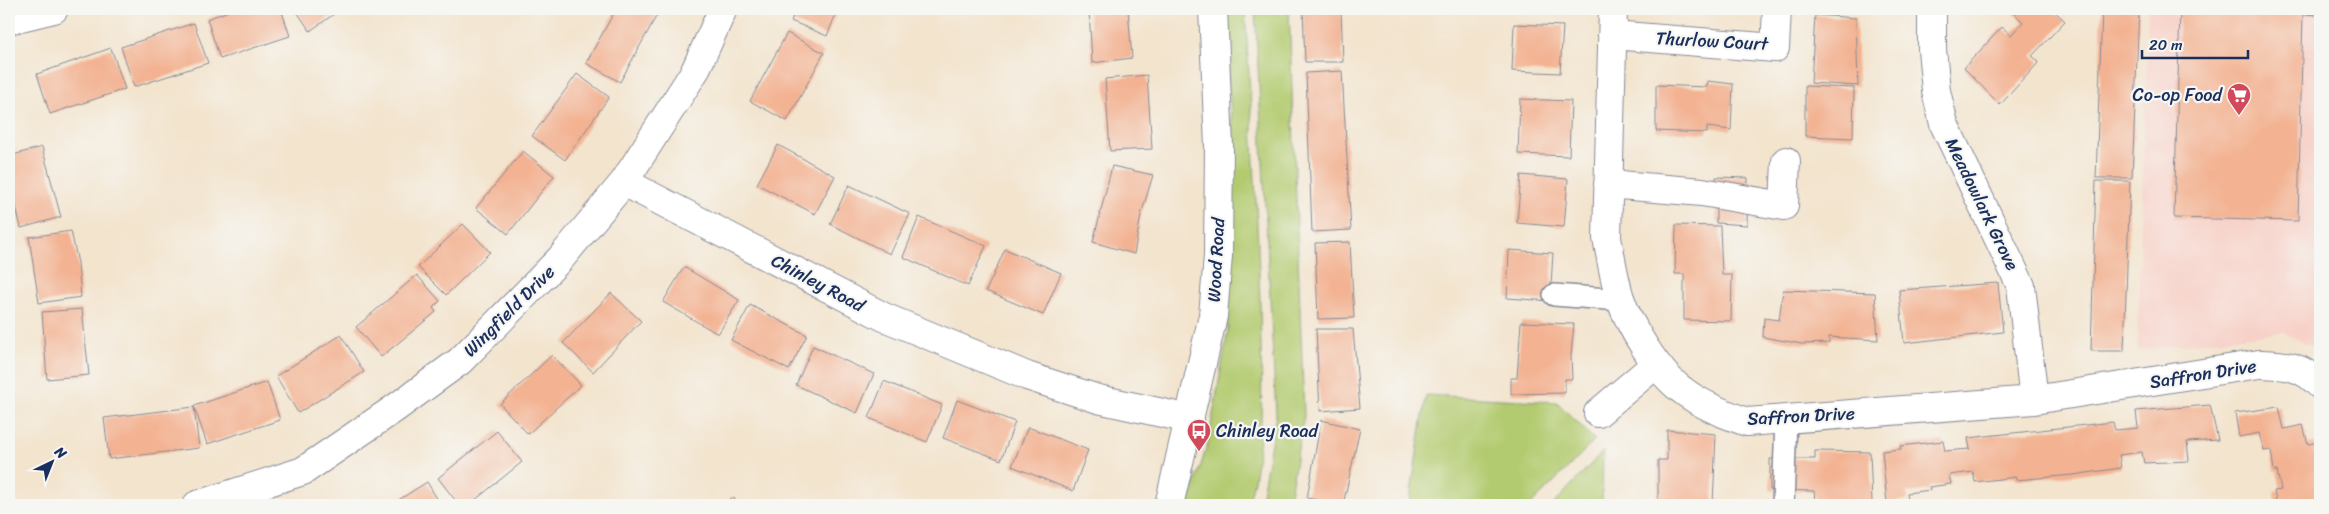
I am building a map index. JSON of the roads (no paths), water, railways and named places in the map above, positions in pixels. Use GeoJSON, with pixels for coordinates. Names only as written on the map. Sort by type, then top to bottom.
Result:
{"type":"FeatureCollection","features":[{"type":"Feature","properties":{"kind":"street"},"geometry":{"type":"LineString","coordinates":[[9,20],[54,9]]}},
{"type":"Feature","properties":{"kind":"street","name":"Wingfield Drive"},"geometry":{"type":"LineString","coordinates":[[197,505],[302,470],[394,409],[460,361],[561,258],[624,182],[695,71],[724,9]]}},
{"type":"Feature","properties":{"kind":"street","name":"Wood Road"},"geometry":{"type":"LineString","coordinates":[[1168,505],[1213,316],[1218,256],[1219,115],[1214,9]]}},
{"type":"Feature","properties":{"kind":"street","name":"Saffron Drive"},"geometry":{"type":"LineString","coordinates":[[1613,9],[1607,238],[1621,300],[1656,364],[1680,390],[1711,409],[1747,422],[2034,400],[2259,364],[2290,365],[2310,375],[2320,385]]}},
{"type":"Feature","properties":{"kind":"street","name":"Thurlow Court"},"geometry":{"type":"LineString","coordinates":[[1612,36],[1775,48],[1777,9]]}},
{"type":"Feature","properties":{"kind":"street","name":"Meadowlark Grove"},"geometry":{"type":"LineString","coordinates":[[1932,9],[1932,49],[1936,91],[1944,124],[2021,286],[2034,400]]}},
{"type":"Feature","properties":{"kind":"street"},"geometry":{"type":"LineString","coordinates":[[1608,184],[1702,192],[1783,216],[1786,161]]}},
{"type":"Feature","properties":{"kind":"street","name":"Chinley Road"},"geometry":{"type":"LineString","coordinates":[[624,182],[884,317],[1027,376],[1098,399],[1190,419]]}},
{"type":"Feature","properties":{"kind":"street"},"geometry":{"type":"LineString","coordinates":[[1598,413],[1656,364]]}},
{"type":"Feature","properties":{"kind":"lane"},"geometry":{"type":"LineString","coordinates":[[1554,295],[1621,300]]}},
{"type":"Feature","properties":{"kind":"lane"},"geometry":{"type":"LineString","coordinates":[[1783,505],[1786,419]]}},
{"type":"Feature","properties":{"kind":"place","name":"Co-op Food"},"geometry":{"type":"Point","coordinates":[2239,116]}},
{"type":"Feature","properties":{"kind":"place","name":"Chinley Road"},"geometry":{"type":"Point","coordinates":[1199,452]}}]}
